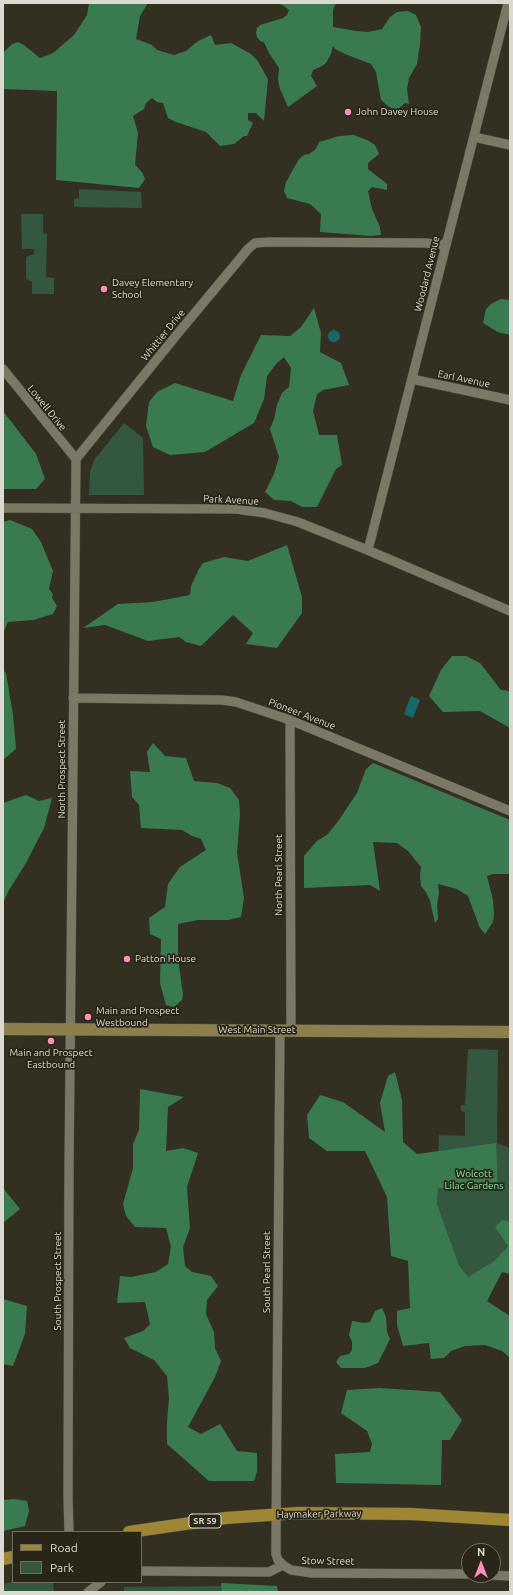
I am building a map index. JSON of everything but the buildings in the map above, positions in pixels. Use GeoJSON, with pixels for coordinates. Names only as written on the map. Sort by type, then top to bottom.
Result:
{"type":"FeatureCollection","features":[{"type":"Feature","properties":{"kind":"main road","name":"West Main Street"},"geometry":{"type":"LineString","coordinates":[[3,1029],[510,1032]]}},
{"type":"Feature","properties":{"kind":"main road","name":"Haymaker Parkway"},"geometry":{"type":"LineString","coordinates":[[136,1531],[226,1518],[277,1514],[412,1514],[510,1520]]}},
{"type":"Feature","properties":{"kind":"street","name":"Woodard Avenue"},"geometry":{"type":"LineString","coordinates":[[368,550],[508,3]]}},
{"type":"Feature","properties":{"kind":"street"},"geometry":{"type":"LineString","coordinates":[[474,137],[510,145]]}},
{"type":"Feature","properties":{"kind":"street","name":"Whittier Drive"},"geometry":{"type":"LineString","coordinates":[[76,459],[179,332],[248,249],[255,243],[426,243],[446,245]]}},
{"type":"Feature","properties":{"kind":"street","name":"Lowell Drive"},"geometry":{"type":"LineString","coordinates":[[3,369],[76,459]]}},
{"type":"Feature","properties":{"kind":"street","name":"Earl Avenue"},"geometry":{"type":"LineString","coordinates":[[412,379],[510,400]]}},
{"type":"Feature","properties":{"kind":"street"},"geometry":{"type":"LineString","coordinates":[[75,508],[76,459]]}},
{"type":"Feature","properties":{"kind":"street","name":"Park Avenue"},"geometry":{"type":"LineString","coordinates":[[3,508],[251,510],[292,520],[368,550],[510,611]]}},
{"type":"Feature","properties":{"kind":"street","name":"North Prospect Street"},"geometry":{"type":"LineString","coordinates":[[70,1030],[73,900],[75,508]]}},
{"type":"Feature","properties":{"kind":"street","name":"Pioneer Avenue"},"geometry":{"type":"LineString","coordinates":[[73,698],[222,700],[250,706],[290,720],[510,811]]}},
{"type":"Feature","properties":{"kind":"street","name":"North Pearl Street"},"geometry":{"type":"LineString","coordinates":[[286,1030],[290,720]]}},
{"type":"Feature","properties":{"kind":"street","name":"South Prospect Street"},"geometry":{"type":"LineString","coordinates":[[69,1531],[70,1030]]}},
{"type":"Feature","properties":{"kind":"street","name":"South Pearl Street"},"geometry":{"type":"LineString","coordinates":[[283,1565],[278,1560],[276,1554],[286,1030]]}},
{"type":"Feature","properties":{"kind":"street"},"geometry":{"type":"LineString","coordinates":[[142,1571],[269,1572],[283,1565]]}},
{"type":"Feature","properties":{"kind":"street","name":"Stow Street"},"geometry":{"type":"LineString","coordinates":[[283,1565],[291,1570],[312,1572],[461,1574]]}},
{"type":"Feature","properties":{"kind":"street"},"geometry":{"type":"LineString","coordinates":[[88,1592],[100,1583]]}},
{"type":"Feature","properties":{"kind":"green space"},"geometry":{"type":"Polygon","coordinates":[[[89,3],[148,3],[140,16],[136,39],[152,45],[157,50],[174,55],[186,51],[198,41],[211,35],[215,45],[231,43],[251,54],[257,60],[268,79],[264,121],[256,113],[248,113],[248,120],[253,123],[247,136],[244,136],[234,144],[220,146],[206,132],[168,118],[163,103],[157,102],[152,98],[146,103],[144,109],[133,116],[138,133],[135,165],[142,172],[145,179],[139,188],[56,180],[57,91],[3,89],[3,53],[12,44],[18,42],[40,58],[53,53],[74,35],[87,15],[89,3]]]}},
{"type":"Feature","properties":{"kind":"green space"},"geometry":{"type":"Polygon","coordinates":[[[277,3],[337,3],[333,10],[333,27],[356,31],[368,32],[382,29],[390,17],[397,12],[408,11],[416,15],[421,27],[420,44],[417,64],[409,78],[407,89],[409,104],[405,103],[396,111],[388,106],[381,100],[376,72],[371,64],[345,54],[335,49],[333,46],[326,63],[313,70],[311,76],[317,86],[288,107],[280,89],[278,80],[279,68],[264,42],[260,41],[256,33],[257,28],[260,25],[283,18],[287,15],[289,10],[277,3]]]}},
{"type":"Feature","properties":{"kind":"green space"},"geometry":{"type":"Polygon","coordinates":[[[354,135],[375,145],[379,154],[368,163],[368,169],[387,184],[387,190],[372,187],[368,191],[372,209],[380,227],[381,235],[371,236],[320,232],[321,214],[310,204],[287,198],[284,191],[286,182],[299,159],[316,149],[319,142],[339,136],[354,135]]]}},
{"type":"Feature","properties":{"kind":"green space"},"geometry":{"type":"Polygon","coordinates":[[[79,189],[141,192],[142,208],[74,207],[74,199],[79,198],[79,189]]]}},
{"type":"Feature","properties":{"kind":"green space"},"geometry":{"type":"Polygon","coordinates":[[[21,214],[43,214],[43,233],[47,234],[46,277],[54,278],[54,294],[32,294],[32,282],[26,279],[26,257],[34,254],[34,249],[22,249],[21,214]]]}},
{"type":"Feature","properties":{"kind":"green space"},"geometry":{"type":"Polygon","coordinates":[[[501,299],[510,300],[510,335],[498,332],[483,323],[486,309],[491,304],[501,299]]]}},
{"type":"Feature","properties":{"kind":"green space"},"geometry":{"type":"Polygon","coordinates":[[[314,308],[321,333],[320,352],[341,363],[349,385],[323,390],[317,394],[313,411],[319,435],[337,435],[342,465],[336,469],[317,507],[302,507],[291,501],[274,500],[265,492],[274,474],[279,457],[270,429],[282,393],[289,387],[291,368],[284,357],[276,364],[267,376],[264,399],[254,423],[205,452],[170,455],[153,447],[146,426],[149,402],[157,392],[175,383],[233,401],[241,375],[261,335],[290,336],[301,327],[314,308]]]}},
{"type":"Feature","properties":{"kind":"green space"},"geometry":{"type":"Polygon","coordinates":[[[3,411],[36,454],[45,479],[36,489],[3,489],[3,411]]]}},
{"type":"Feature","properties":{"kind":"green space"},"geometry":{"type":"Polygon","coordinates":[[[124,423],[143,438],[144,495],[89,495],[90,472],[94,460],[124,423]]]}},
{"type":"Feature","properties":{"kind":"green space"},"geometry":{"type":"Polygon","coordinates":[[[10,520],[32,529],[41,542],[53,571],[49,589],[53,594],[52,598],[57,606],[53,614],[33,620],[8,622],[3,633],[3,522],[10,520]]]}},
{"type":"Feature","properties":{"kind":"green space"},"geometry":{"type":"Polygon","coordinates":[[[287,545],[302,597],[302,613],[277,648],[246,644],[253,633],[233,615],[201,646],[186,642],[179,637],[148,641],[105,625],[83,628],[118,604],[153,602],[190,595],[191,586],[203,563],[224,557],[248,561],[287,545]]]}},
{"type":"Feature","properties":{"kind":"green space"},"geometry":{"type":"Polygon","coordinates":[[[452,656],[466,656],[480,663],[501,690],[510,691],[510,728],[480,711],[443,712],[429,696],[441,670],[452,656]]]}},
{"type":"Feature","properties":{"kind":"green space"},"geometry":{"type":"Polygon","coordinates":[[[3,670],[6,673],[13,715],[16,749],[3,760],[3,670]]]}},
{"type":"Feature","properties":{"kind":"green space"},"geometry":{"type":"Polygon","coordinates":[[[153,743],[165,756],[186,758],[194,781],[217,783],[230,788],[239,800],[240,814],[237,853],[244,898],[241,917],[228,920],[198,920],[178,924],[178,958],[183,995],[182,1000],[174,1007],[166,1005],[160,983],[161,939],[150,934],[149,918],[165,907],[168,884],[180,867],[206,850],[201,839],[182,830],[141,828],[139,805],[132,797],[130,771],[150,772],[147,752],[153,743]]]}},
{"type":"Feature","properties":{"kind":"green space"},"geometry":{"type":"Polygon","coordinates":[[[373,763],[510,820],[510,874],[493,874],[487,876],[493,900],[494,914],[493,922],[485,934],[480,928],[468,896],[457,889],[438,884],[438,919],[435,923],[430,901],[426,892],[421,886],[421,867],[408,851],[397,843],[373,842],[380,891],[370,885],[304,888],[304,856],[317,841],[328,834],[339,820],[357,793],[366,769],[373,763]]]}},
{"type":"Feature","properties":{"kind":"green space"},"geometry":{"type":"Polygon","coordinates":[[[26,795],[39,801],[52,798],[44,828],[3,903],[3,803],[26,795]]]}},
{"type":"Feature","properties":{"kind":"green space","name":"Wolcott Lilac Gardens"},"geometry":{"type":"Polygon","coordinates":[[[468,1049],[498,1050],[497,1143],[510,1148],[510,1221],[502,1220],[508,1246],[494,1261],[468,1277],[459,1265],[437,1204],[439,1135],[465,1136],[465,1112],[461,1111],[461,1105],[465,1105],[468,1049]]]}},
{"type":"Feature","properties":{"kind":"green space"},"geometry":{"type":"Polygon","coordinates":[[[395,1072],[402,1100],[403,1142],[417,1154],[496,1143],[498,1190],[438,1188],[437,1204],[459,1265],[468,1277],[494,1261],[508,1246],[495,1227],[502,1220],[510,1221],[510,1274],[502,1272],[487,1301],[510,1316],[510,1358],[502,1351],[485,1345],[465,1346],[451,1351],[444,1358],[431,1359],[429,1343],[403,1346],[397,1325],[397,1311],[410,1308],[408,1261],[391,1256],[387,1197],[365,1151],[327,1151],[309,1138],[307,1115],[320,1095],[343,1102],[385,1132],[380,1103],[388,1076],[395,1072]]]}},
{"type":"Feature","properties":{"kind":"green space"},"geometry":{"type":"Polygon","coordinates":[[[140,1089],[184,1097],[168,1107],[166,1151],[183,1148],[198,1153],[187,1187],[190,1228],[183,1247],[185,1266],[192,1272],[211,1276],[218,1286],[207,1300],[206,1314],[214,1332],[215,1348],[221,1361],[215,1377],[188,1427],[201,1434],[220,1424],[237,1451],[257,1453],[257,1472],[254,1481],[209,1481],[167,1444],[169,1398],[167,1376],[154,1360],[130,1348],[124,1338],[143,1331],[150,1324],[145,1302],[117,1303],[120,1276],[131,1277],[156,1272],[168,1264],[171,1247],[166,1228],[135,1227],[126,1216],[123,1204],[133,1168],[133,1144],[139,1130],[140,1089]]]}},
{"type":"Feature","properties":{"kind":"green space"},"geometry":{"type":"Polygon","coordinates":[[[3,1188],[20,1209],[3,1223],[3,1188]]]}},
{"type":"Feature","properties":{"kind":"green space"},"geometry":{"type":"Polygon","coordinates":[[[3,1299],[27,1306],[25,1334],[13,1366],[3,1364],[3,1299]]]}},
{"type":"Feature","properties":{"kind":"green space"},"geometry":{"type":"Polygon","coordinates":[[[382,1308],[386,1317],[387,1332],[390,1339],[378,1363],[365,1368],[341,1368],[336,1362],[340,1356],[349,1354],[352,1350],[352,1342],[349,1335],[352,1321],[364,1323],[370,1322],[375,1311],[382,1308]]]}},
{"type":"Feature","properties":{"kind":"green space"},"geometry":{"type":"Polygon","coordinates":[[[379,1388],[440,1392],[462,1420],[450,1440],[442,1440],[441,1485],[336,1483],[335,1454],[370,1452],[372,1444],[367,1431],[341,1413],[347,1390],[379,1388]]]}},
{"type":"Feature","properties":{"kind":"green space"},"geometry":{"type":"Polygon","coordinates":[[[14,1499],[27,1501],[29,1511],[25,1526],[3,1531],[3,1500],[14,1499]]]}},
{"type":"Feature","properties":{"kind":"green space"},"geometry":{"type":"Polygon","coordinates":[[[12,1582],[53,1583],[54,1592],[3,1592],[3,1584],[12,1582]]]}},
{"type":"Feature","properties":{"kind":"green space"},"geometry":{"type":"Polygon","coordinates":[[[221,1583],[277,1586],[278,1592],[222,1592],[221,1583]]]}},
{"type":"Feature","properties":{"kind":"green space"},"geometry":{"type":"Polygon","coordinates":[[[222,1586],[222,1592],[124,1592],[124,1587],[222,1586]]]}},
{"type":"Feature","properties":{"kind":"water"},"geometry":{"type":"Polygon","coordinates":[[[332,330],[336,330],[340,336],[336,342],[332,342],[328,338],[328,334],[332,330]]]}},
{"type":"Feature","properties":{"kind":"water"},"geometry":{"type":"Polygon","coordinates":[[[411,696],[420,700],[413,718],[404,714],[411,696]]]}},
{"type":"Feature","properties":{"kind":"place","name":"John Davey House"},"geometry":{"type":"Point","coordinates":[348,112]}},
{"type":"Feature","properties":{"kind":"place","name":"Davey Elementary School"},"geometry":{"type":"Point","coordinates":[104,289]}},
{"type":"Feature","properties":{"kind":"place","name":"Patton House"},"geometry":{"type":"Point","coordinates":[127,959]}},
{"type":"Feature","properties":{"kind":"place","name":"Main and Prospect Westbound"},"geometry":{"type":"Point","coordinates":[88,1017]}},
{"type":"Feature","properties":{"kind":"place","name":"Main and Prospect Eastbound"},"geometry":{"type":"Point","coordinates":[51,1041]}}]}
